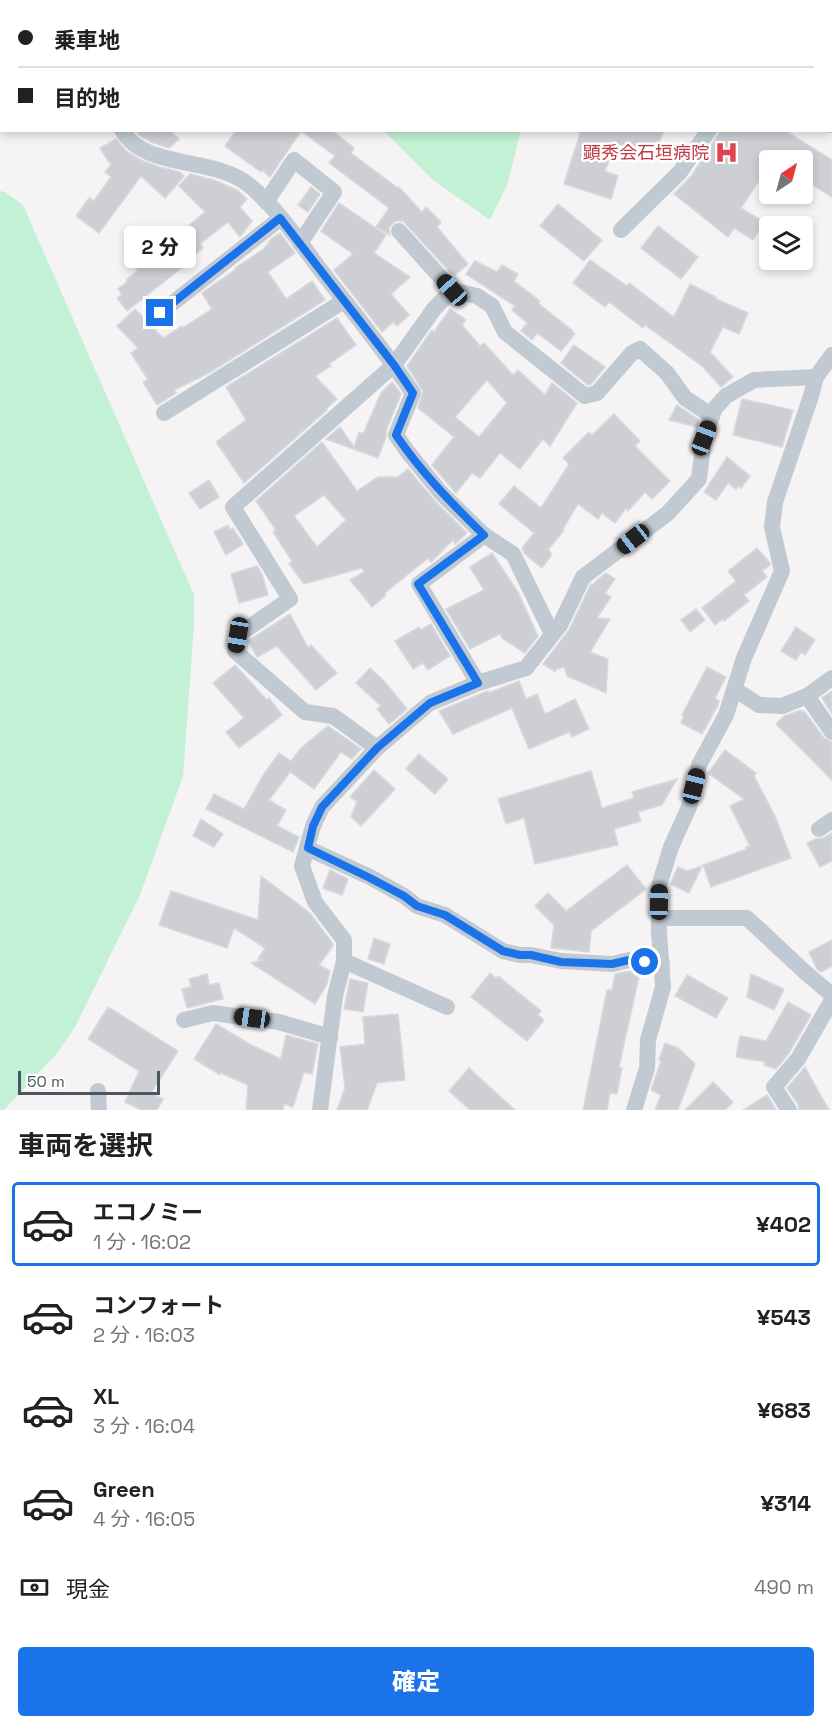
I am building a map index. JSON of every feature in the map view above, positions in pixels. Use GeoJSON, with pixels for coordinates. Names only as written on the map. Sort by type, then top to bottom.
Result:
{"type":"FeatureCollection","features":[{"type":"Feature","properties":{"kind":"street"},"geometry":{"type":"LineString","coordinates":[[123,132],[143,152],[223,170],[248,184],[280,218],[394,365],[413,393],[396,435],[441,493],[484,535],[513,554],[552,634]]}},
{"type":"Feature","properties":{"kind":"street"},"geometry":{"type":"LineString","coordinates":[[621,230],[680,172],[708,132]]}},
{"type":"Feature","properties":{"kind":"street"},"geometry":{"type":"LineString","coordinates":[[266,202],[294,160],[334,192],[300,243]]}},
{"type":"Feature","properties":{"kind":"street"},"geometry":{"type":"LineString","coordinates":[[160,313],[280,218]]}},
{"type":"Feature","properties":{"kind":"street"},"geometry":{"type":"LineString","coordinates":[[399,231],[452,290],[477,296],[492,306],[505,332],[585,396],[597,393],[632,353],[640,349],[667,373],[685,398],[712,416]]}},
{"type":"Feature","properties":{"kind":"street"},"geometry":{"type":"LineString","coordinates":[[377,748],[333,716],[305,712],[235,651],[238,635],[290,599],[233,507],[394,365],[434,309],[452,290]]}},
{"type":"Feature","properties":{"kind":"street"},"geometry":{"type":"LineString","coordinates":[[164,413],[344,300]]}},
{"type":"Feature","properties":{"kind":"street"},"geometry":{"type":"LineString","coordinates":[[634,1110],[647,1068],[648,1040],[663,987],[659,886],[671,847],[689,807],[699,765],[726,715],[744,658],[782,571],[772,527],[775,502],[816,377],[832,355]]}},
{"type":"Feature","properties":{"kind":"street"},"geometry":{"type":"LineString","coordinates":[[320,1110],[335,996],[344,961],[344,940],[315,902],[302,866],[313,826],[322,807],[377,748],[430,703],[478,683],[526,668],[560,624],[583,577],[668,513],[699,479],[704,438],[715,408],[726,396],[753,381],[816,377]]}},
{"type":"Feature","properties":{"kind":"street"},"geometry":{"type":"LineString","coordinates":[[478,683],[418,584],[484,535]]}},
{"type":"Feature","properties":{"kind":"street"},"geometry":{"type":"LineString","coordinates":[[734,689],[759,705],[782,706],[807,696],[832,678]]}},
{"type":"Feature","properties":{"kind":"street"},"geometry":{"type":"LineString","coordinates":[[807,696],[832,732]]}},
{"type":"Feature","properties":{"kind":"street"},"geometry":{"type":"LineString","coordinates":[[308,848],[404,896],[417,906],[445,915],[503,951],[561,962],[612,964],[629,960],[662,963]]}},
{"type":"Feature","properties":{"kind":"street"},"geometry":{"type":"LineString","coordinates":[[659,918],[747,918],[832,995]]}},
{"type":"Feature","properties":{"kind":"street"},"geometry":{"type":"LineString","coordinates":[[344,961],[447,1007]]}},
{"type":"Feature","properties":{"kind":"street"},"geometry":{"type":"LineString","coordinates":[[789,1110],[774,1087],[798,1059],[832,1000]]}},
{"type":"Feature","properties":{"kind":"street"},"geometry":{"type":"LineString","coordinates":[[184,1020],[213,1012],[279,1022],[330,1037]]}},
{"type":"Feature","properties":{"kind":"street"},"geometry":{"type":"LineString","coordinates":[[98,1091],[99,1110]]}},
{"type":"Feature","properties":{"kind":"green space"},"geometry":{"type":"Polygon","coordinates":[[[385,132],[521,132],[507,185],[490,220],[433,180],[385,132]]]}},
{"type":"Feature","properties":{"kind":"green space"},"geometry":{"type":"Polygon","coordinates":[[[0,191],[23,205],[194,595],[194,625],[183,776],[140,895],[75,1027],[58,1052],[4,1110],[0,1110],[0,191]]]}},
{"type":"Feature","properties":{"kind":"building"},"geometry":{"type":"Polygon","coordinates":[[[137,132],[171,132],[179,139],[169,148],[139,135],[137,132]]]}},
{"type":"Feature","properties":{"kind":"building"},"geometry":{"type":"Polygon","coordinates":[[[235,132],[300,132],[270,177],[225,146],[235,132]]]}},
{"type":"Feature","properties":{"kind":"building"},"geometry":{"type":"Polygon","coordinates":[[[302,132],[334,132],[354,148],[351,153],[399,187],[422,212],[426,207],[441,222],[437,227],[468,264],[455,275],[450,272],[403,221],[396,221],[392,224],[389,228],[390,235],[376,227],[389,208],[329,163],[335,156],[302,132]]]}},
{"type":"Feature","properties":{"kind":"building"},"geometry":{"type":"Polygon","coordinates":[[[580,132],[663,132],[655,155],[615,143],[605,171],[618,176],[611,199],[564,184],[580,132]]]}},
{"type":"Feature","properties":{"kind":"building"},"geometry":{"type":"Polygon","coordinates":[[[720,132],[787,132],[832,160],[832,197],[813,185],[813,150],[759,150],[759,181],[741,208],[759,219],[759,230],[753,240],[734,228],[728,237],[674,194],[692,175],[720,132]]]}},
{"type":"Feature","properties":{"kind":"building"},"geometry":{"type":"Polygon","coordinates":[[[116,139],[126,151],[141,160],[180,172],[184,176],[165,198],[141,176],[99,233],[76,216],[89,198],[94,201],[111,177],[105,172],[111,165],[100,148],[116,139]]]}},
{"type":"Feature","properties":{"kind":"building"},"geometry":{"type":"Polygon","coordinates":[[[190,174],[214,180],[237,190],[247,199],[240,207],[252,221],[240,237],[228,222],[200,244],[203,248],[184,266],[127,311],[117,298],[122,294],[118,289],[137,271],[136,269],[205,212],[179,186],[190,174]]]}},
{"type":"Feature","properties":{"kind":"building"},"geometry":{"type":"Polygon","coordinates":[[[311,187],[320,194],[308,212],[298,205],[311,187]]]}},
{"type":"Feature","properties":{"kind":"building"},"geometry":{"type":"Polygon","coordinates":[[[339,203],[386,235],[374,253],[410,277],[391,294],[409,315],[397,326],[393,322],[382,332],[334,270],[353,254],[321,231],[339,203]]]}},
{"type":"Feature","properties":{"kind":"building"},"geometry":{"type":"Polygon","coordinates":[[[558,204],[602,240],[584,261],[540,226],[558,204]]]}},
{"type":"Feature","properties":{"kind":"building"},"geometry":{"type":"Polygon","coordinates":[[[658,226],[698,257],[681,279],[641,248],[658,226]]]}},
{"type":"Feature","properties":{"kind":"building"},"geometry":{"type":"Polygon","coordinates":[[[280,233],[295,253],[268,272],[286,299],[312,281],[325,300],[209,373],[174,390],[176,393],[157,405],[143,382],[148,380],[131,353],[138,348],[117,326],[135,309],[163,338],[182,326],[183,328],[212,309],[202,293],[264,249],[272,238],[280,233]]]}},
{"type":"Feature","properties":{"kind":"building"},"geometry":{"type":"Polygon","coordinates":[[[590,260],[627,286],[629,283],[674,317],[690,284],[748,313],[739,334],[723,327],[710,352],[733,377],[721,387],[702,366],[645,325],[643,328],[609,302],[605,307],[573,283],[590,260]]]}},
{"type":"Feature","properties":{"kind":"building"},"geometry":{"type":"Polygon","coordinates":[[[475,261],[497,272],[502,265],[518,274],[514,281],[573,331],[575,334],[561,351],[537,333],[532,340],[521,331],[527,323],[512,310],[515,306],[466,274],[475,261]]]}},
{"type":"Feature","properties":{"kind":"building"},"geometry":{"type":"Polygon","coordinates":[[[450,309],[466,320],[462,325],[480,346],[484,343],[513,375],[518,370],[545,395],[552,383],[577,403],[550,446],[543,439],[520,469],[500,453],[480,478],[472,473],[456,493],[432,465],[454,437],[418,408],[423,391],[407,366],[432,330],[434,332],[450,309]],[[487,380],[455,417],[479,437],[507,403],[487,380]]]}},
{"type":"Feature","properties":{"kind":"building"},"geometry":{"type":"Polygon","coordinates":[[[337,318],[356,345],[315,376],[337,399],[244,483],[216,442],[246,420],[226,387],[337,318]]]}},
{"type":"Feature","properties":{"kind":"building"},"geometry":{"type":"Polygon","coordinates":[[[574,345],[605,367],[591,384],[588,385],[561,363],[574,345]]]}},
{"type":"Feature","properties":{"kind":"building"},"geometry":{"type":"Polygon","coordinates":[[[392,382],[401,394],[378,458],[326,439],[340,427],[354,447],[359,432],[363,434],[381,393],[392,382]]]}},
{"type":"Feature","properties":{"kind":"building"},"geometry":{"type":"Polygon","coordinates":[[[742,399],[793,410],[782,447],[733,435],[742,399]]]}},
{"type":"Feature","properties":{"kind":"building"},"geometry":{"type":"Polygon","coordinates":[[[677,405],[699,420],[697,427],[669,420],[677,405]]]}},
{"type":"Feature","properties":{"kind":"building"},"geometry":{"type":"Polygon","coordinates":[[[614,414],[640,441],[635,446],[670,481],[652,499],[645,492],[628,511],[626,508],[615,523],[602,513],[598,519],[578,504],[564,530],[548,550],[552,554],[542,568],[525,554],[522,548],[534,533],[499,504],[514,486],[541,508],[569,464],[563,458],[589,432],[592,435],[614,414]]]}},
{"type":"Feature","properties":{"kind":"building"},"geometry":{"type":"Polygon","coordinates":[[[322,442],[357,491],[378,477],[398,477],[408,469],[434,500],[467,533],[455,544],[453,540],[431,562],[428,558],[385,593],[386,595],[372,607],[350,580],[364,572],[362,568],[304,584],[289,564],[292,561],[273,532],[276,530],[256,501],[322,442]],[[324,495],[294,516],[317,547],[346,520],[324,495]]]}},
{"type":"Feature","properties":{"kind":"building"},"geometry":{"type":"Polygon","coordinates":[[[727,457],[750,476],[741,488],[739,486],[736,489],[728,483],[716,500],[704,492],[727,457]]]}},
{"type":"Feature","properties":{"kind":"building"},"geometry":{"type":"Polygon","coordinates":[[[209,480],[219,497],[200,509],[189,493],[209,480]]]}},
{"type":"Feature","properties":{"kind":"building"},"geometry":{"type":"Polygon","coordinates":[[[228,525],[230,530],[233,528],[243,544],[226,555],[214,532],[228,525]]]}},
{"type":"Feature","properties":{"kind":"building"},"geometry":{"type":"Polygon","coordinates":[[[757,548],[770,563],[762,571],[767,577],[744,595],[749,601],[724,621],[723,619],[715,625],[702,608],[736,581],[728,571],[757,548]]]}},
{"type":"Feature","properties":{"kind":"building"},"geometry":{"type":"Polygon","coordinates":[[[492,553],[518,592],[538,636],[525,653],[502,638],[500,634],[470,649],[446,609],[484,590],[470,567],[492,553]]]}},
{"type":"Feature","properties":{"kind":"building"},"geometry":{"type":"Polygon","coordinates":[[[257,566],[262,574],[268,595],[239,603],[231,574],[257,566]]]}},
{"type":"Feature","properties":{"kind":"building"},"geometry":{"type":"Polygon","coordinates":[[[606,573],[615,579],[605,593],[611,597],[597,618],[610,619],[590,652],[608,659],[606,693],[567,676],[564,667],[554,670],[556,672],[543,664],[569,630],[591,584],[593,585],[606,573]]]}},
{"type":"Feature","properties":{"kind":"building"},"geometry":{"type":"Polygon","coordinates":[[[696,609],[705,620],[690,632],[681,620],[696,609]]]}},
{"type":"Feature","properties":{"kind":"building"},"geometry":{"type":"Polygon","coordinates":[[[290,614],[308,648],[311,645],[337,673],[316,690],[277,646],[257,657],[248,641],[290,614]]]}},
{"type":"Feature","properties":{"kind":"building"},"geometry":{"type":"Polygon","coordinates":[[[431,624],[450,656],[428,670],[423,663],[413,669],[395,641],[419,627],[421,630],[431,624]]]}},
{"type":"Feature","properties":{"kind":"building"},"geometry":{"type":"Polygon","coordinates":[[[796,627],[815,640],[805,655],[801,652],[796,660],[781,651],[796,627]]]}},
{"type":"Feature","properties":{"kind":"building"},"geometry":{"type":"Polygon","coordinates":[[[235,665],[267,700],[269,698],[282,715],[239,748],[226,732],[244,718],[213,683],[235,665]]]}},
{"type":"Feature","properties":{"kind":"building"},"geometry":{"type":"Polygon","coordinates":[[[707,667],[726,677],[715,698],[719,701],[718,705],[702,734],[681,723],[684,716],[682,715],[707,667]]]}},
{"type":"Feature","properties":{"kind":"building"},"geometry":{"type":"Polygon","coordinates":[[[370,668],[407,709],[389,724],[377,709],[381,706],[356,683],[370,668]]]}},
{"type":"Feature","properties":{"kind":"building"},"geometry":{"type":"Polygon","coordinates":[[[519,681],[526,699],[537,694],[545,714],[575,699],[589,729],[572,737],[569,732],[529,749],[512,708],[453,734],[439,711],[485,692],[489,693],[519,681]]]}},
{"type":"Feature","properties":{"kind":"building"},"geometry":{"type":"Polygon","coordinates":[[[832,691],[832,714],[822,698],[832,691]]]}},
{"type":"Feature","properties":{"kind":"building"},"geometry":{"type":"Polygon","coordinates":[[[801,710],[824,738],[832,742],[832,780],[776,724],[784,716],[801,710]]]}},
{"type":"Feature","properties":{"kind":"building"},"geometry":{"type":"Polygon","coordinates":[[[328,726],[361,749],[352,759],[341,752],[314,789],[290,772],[269,800],[286,810],[277,826],[299,837],[293,852],[206,809],[214,794],[244,809],[279,753],[291,761],[301,748],[328,726]]]}},
{"type":"Feature","properties":{"kind":"building"},"geometry":{"type":"Polygon","coordinates":[[[725,750],[756,773],[754,776],[775,816],[791,858],[711,887],[703,865],[750,846],[730,806],[744,799],[708,773],[725,750]]]}},
{"type":"Feature","properties":{"kind":"building"},"geometry":{"type":"Polygon","coordinates":[[[419,754],[448,779],[435,794],[406,769],[419,754]]]}},
{"type":"Feature","properties":{"kind":"building"},"geometry":{"type":"Polygon","coordinates":[[[374,770],[395,789],[361,826],[351,817],[357,801],[350,797],[374,770]]]}},
{"type":"Feature","properties":{"kind":"building"},"geometry":{"type":"Polygon","coordinates":[[[591,771],[602,808],[634,798],[632,792],[677,779],[662,805],[638,812],[641,821],[614,829],[618,845],[535,864],[524,818],[506,824],[498,799],[591,771]]]}},
{"type":"Feature","properties":{"kind":"building"},"geometry":{"type":"Polygon","coordinates":[[[201,819],[223,834],[214,847],[193,836],[201,819]]]}},
{"type":"Feature","properties":{"kind":"building"},"geometry":{"type":"Polygon","coordinates":[[[832,833],[832,861],[820,867],[807,843],[832,833]]]}},
{"type":"Feature","properties":{"kind":"building"},"geometry":{"type":"Polygon","coordinates":[[[627,865],[646,889],[591,931],[589,952],[551,948],[554,925],[535,906],[548,893],[566,911],[627,865]]]}},
{"type":"Feature","properties":{"kind":"building"},"geometry":{"type":"Polygon","coordinates":[[[702,866],[689,893],[670,884],[678,867],[687,871],[702,866]]]}},
{"type":"Feature","properties":{"kind":"building"},"geometry":{"type":"Polygon","coordinates":[[[330,870],[348,879],[342,895],[323,888],[330,870]]]}},
{"type":"Feature","properties":{"kind":"building"},"geometry":{"type":"Polygon","coordinates":[[[261,876],[310,913],[333,944],[319,965],[330,971],[327,984],[315,1004],[251,963],[262,960],[258,959],[265,948],[234,928],[227,948],[159,925],[171,891],[258,920],[261,876]]]}},
{"type":"Feature","properties":{"kind":"building"},"geometry":{"type":"Polygon","coordinates":[[[374,938],[390,944],[384,964],[368,959],[374,938]]]}},
{"type":"Feature","properties":{"kind":"building"},"geometry":{"type":"Polygon","coordinates":[[[832,940],[832,966],[821,972],[817,969],[809,952],[832,940]]]}},
{"type":"Feature","properties":{"kind":"building"},"geometry":{"type":"Polygon","coordinates":[[[640,972],[619,1067],[622,1068],[617,1094],[610,1093],[607,1110],[583,1110],[607,990],[612,990],[615,974],[640,972]]]}},
{"type":"Feature","properties":{"kind":"building"},"geometry":{"type":"Polygon","coordinates":[[[490,973],[496,978],[498,976],[541,1011],[538,1015],[544,1020],[527,1041],[471,997],[490,973]]]}},
{"type":"Feature","properties":{"kind":"building"},"geometry":{"type":"Polygon","coordinates":[[[207,974],[209,985],[219,983],[223,999],[187,1008],[182,989],[191,987],[189,979],[207,974]]]}},
{"type":"Feature","properties":{"kind":"building"},"geometry":{"type":"Polygon","coordinates":[[[751,974],[784,989],[774,1010],[747,997],[751,974]]]}},
{"type":"Feature","properties":{"kind":"building"},"geometry":{"type":"Polygon","coordinates":[[[687,975],[728,998],[716,1018],[675,996],[687,975]]]}},
{"type":"Feature","properties":{"kind":"building"},"geometry":{"type":"Polygon","coordinates":[[[350,979],[368,983],[363,1012],[344,1009],[350,979]]]}},
{"type":"Feature","properties":{"kind":"building"},"geometry":{"type":"Polygon","coordinates":[[[788,1002],[811,1015],[789,1053],[776,1069],[764,1065],[765,1062],[736,1057],[740,1036],[766,1041],[788,1002]]]}},
{"type":"Feature","properties":{"kind":"building"},"geometry":{"type":"Polygon","coordinates":[[[108,1007],[178,1051],[151,1093],[163,1099],[157,1110],[142,1110],[125,1102],[139,1071],[88,1039],[108,1007]]]}},
{"type":"Feature","properties":{"kind":"building"},"geometry":{"type":"Polygon","coordinates":[[[398,1014],[405,1080],[377,1083],[367,1110],[337,1110],[345,1088],[340,1047],[365,1044],[363,1017],[398,1014]]]}},
{"type":"Feature","properties":{"kind":"building"},"geometry":{"type":"Polygon","coordinates":[[[216,1024],[251,1045],[281,1059],[286,1035],[318,1044],[312,1074],[304,1072],[293,1107],[284,1104],[283,1110],[246,1110],[248,1085],[221,1073],[220,1075],[194,1059],[216,1024]]]}},
{"type":"Feature","properties":{"kind":"building"},"geometry":{"type":"Polygon","coordinates":[[[665,1043],[678,1048],[695,1064],[678,1110],[655,1110],[661,1095],[651,1090],[665,1043]]]}},
{"type":"Feature","properties":{"kind":"building"},"geometry":{"type":"Polygon","coordinates":[[[805,1067],[829,1110],[799,1110],[798,1104],[787,1088],[805,1067]]]}},
{"type":"Feature","properties":{"kind":"building"},"geometry":{"type":"Polygon","coordinates":[[[469,1068],[515,1110],[470,1110],[449,1091],[469,1068]]]}},
{"type":"Feature","properties":{"kind":"building"},"geometry":{"type":"Polygon","coordinates":[[[713,1082],[733,1102],[725,1110],[685,1110],[713,1082]]]}},
{"type":"Feature","properties":{"kind":"building"},"geometry":{"type":"Polygon","coordinates":[[[767,1095],[776,1110],[743,1110],[767,1095]]]}},
{"type":"Feature","properties":{"kind":"place","name":"顕秀会石垣病院"},"geometry":{"type":"Point","coordinates":[727,152]}},
{"type":"Feature","properties":{"kind":"route"},"geometry":{"type":"LineString","coordinates":[[160,313],[280,218],[394,365],[413,393],[396,435],[441,493],[484,535],[418,584],[478,683],[430,703],[377,748],[322,807],[313,826],[308,848],[404,896],[417,906],[445,915],[503,951],[561,962],[612,964],[629,960],[645,962]]}}]}
